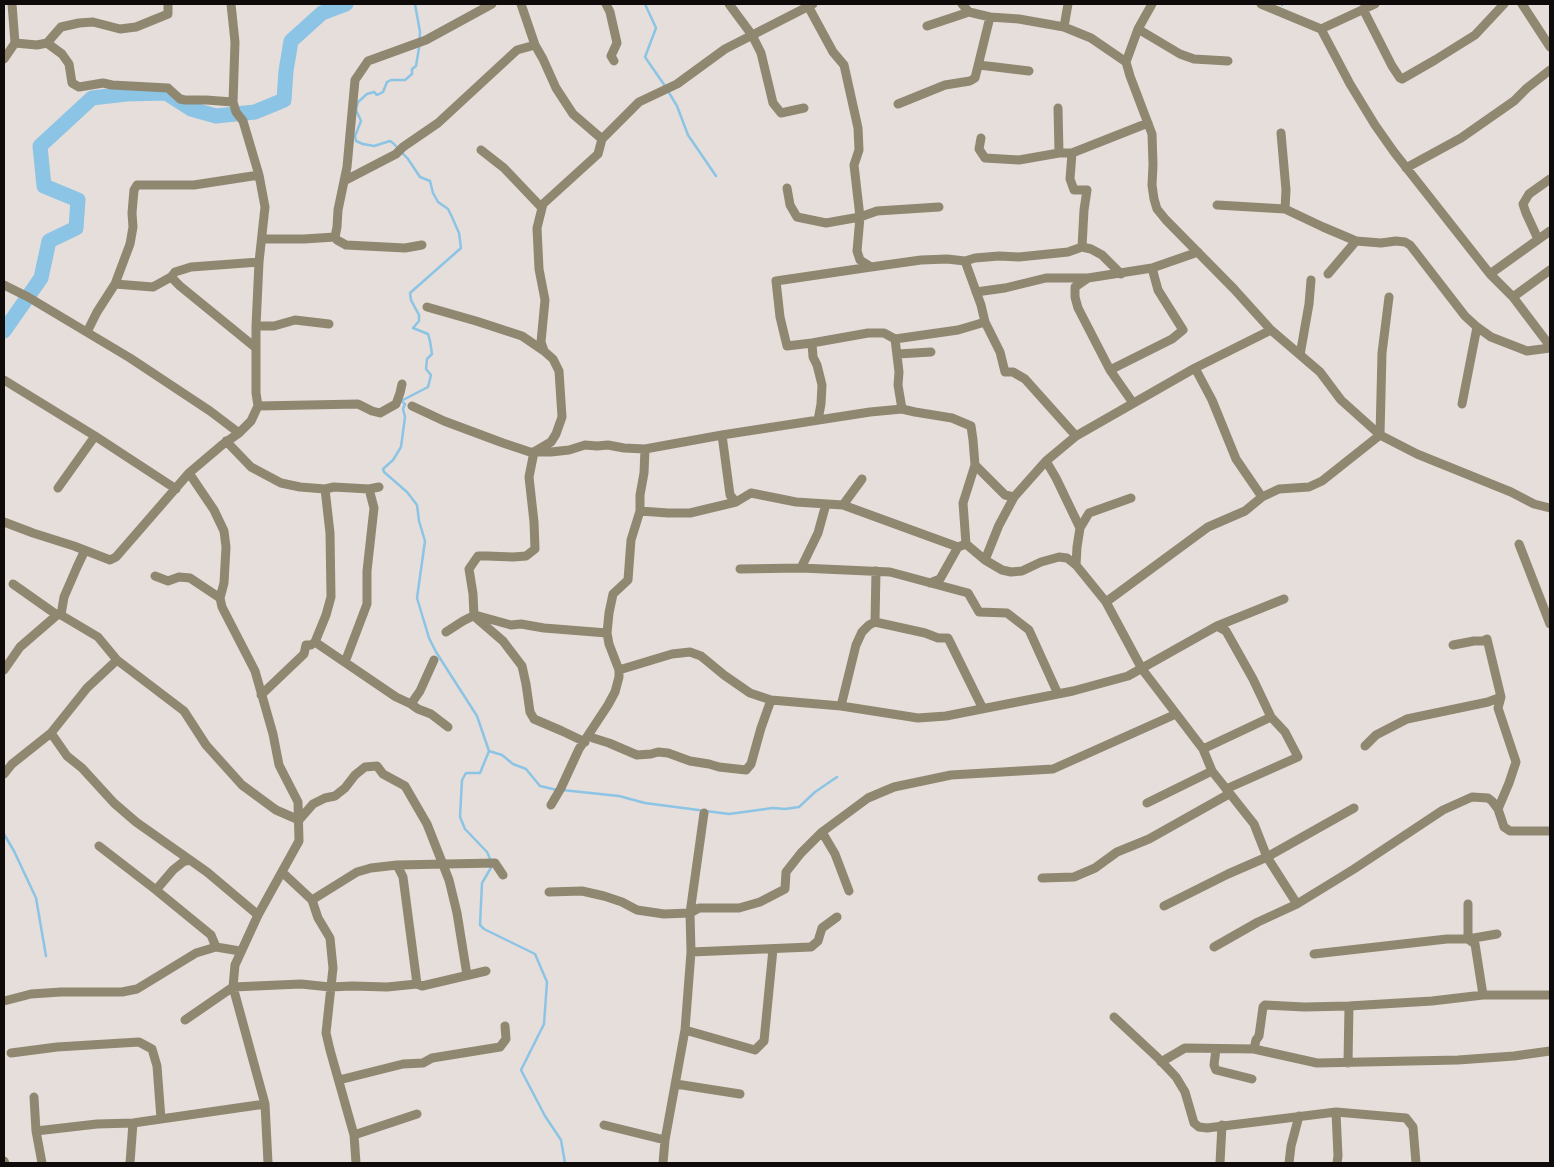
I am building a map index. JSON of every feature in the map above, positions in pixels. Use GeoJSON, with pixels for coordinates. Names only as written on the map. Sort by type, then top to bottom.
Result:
{"type":"FeatureCollection","features":[{"type":"Feature","properties":{"kind":"street"},"geometry":{"type":"LineString","coordinates":[[4,59],[15,42],[12,4]]}},
{"type":"Feature","properties":{"kind":"street"},"geometry":{"type":"LineString","coordinates":[[15,42],[38,45],[47,43],[61,27],[78,23],[93,22],[120,29],[136,27],[168,14],[168,4]]}},
{"type":"Feature","properties":{"kind":"street"},"geometry":{"type":"LineString","coordinates":[[4,522],[110,560],[116,557],[189,473],[251,421],[258,406],[256,393],[256,326],[259,262],[265,207],[260,175],[243,121],[236,112],[233,102],[235,42],[231,4]]}},
{"type":"Feature","properties":{"kind":"street"},"geometry":{"type":"LineString","coordinates":[[335,237],[338,210],[347,167],[355,80],[368,61],[426,40],[492,4]]}},
{"type":"Feature","properties":{"kind":"street"},"geometry":{"type":"LineString","coordinates":[[521,4],[535,45],[556,88],[573,114],[602,139]]}},
{"type":"Feature","properties":{"kind":"street"},"geometry":{"type":"LineString","coordinates":[[606,4],[610,12],[617,43],[611,56],[614,61]]}},
{"type":"Feature","properties":{"kind":"street"},"geometry":{"type":"LineString","coordinates":[[730,4],[761,53],[773,103],[781,113],[804,108]]}},
{"type":"Feature","properties":{"kind":"street"},"geometry":{"type":"LineString","coordinates":[[962,4],[969,12]]}},
{"type":"Feature","properties":{"kind":"street"},"geometry":{"type":"LineString","coordinates":[[1064,27],[1068,4]]}},
{"type":"Feature","properties":{"kind":"street"},"geometry":{"type":"LineString","coordinates":[[1152,4],[1138,30],[1126,62],[1152,134],[1152,185],[1157,209],[1271,330],[1320,372],[1341,400],[1380,435],[1417,454],[1511,492],[1534,504],[1550,508]]}},
{"type":"Feature","properties":{"kind":"street"},"geometry":{"type":"LineString","coordinates":[[1217,205],[1285,209],[1356,241],[1381,244],[1401,241],[1410,245],[1465,316],[1476,327],[1491,337],[1527,351],[1550,347],[1513,297],[1490,274],[1446,216],[1406,168],[1375,125],[1350,84],[1321,29],[1261,4]]}},
{"type":"Feature","properties":{"kind":"street"},"geometry":{"type":"LineString","coordinates":[[1321,29],[1375,4]]}},
{"type":"Feature","properties":{"kind":"street"},"geometry":{"type":"LineString","coordinates":[[1363,9],[1392,66],[1402,79],[1475,35],[1504,4]]}},
{"type":"Feature","properties":{"kind":"street"},"geometry":{"type":"LineString","coordinates":[[1522,4],[1550,47]]}},
{"type":"Feature","properties":{"kind":"street"},"geometry":{"type":"LineString","coordinates":[[544,351],[541,342],[545,300],[539,269],[537,228],[543,204],[598,154],[602,139],[639,102],[677,84],[725,49],[810,5],[833,52],[844,65],[858,128],[859,150],[854,165],[860,217],[857,251],[860,260],[871,267]]}},
{"type":"Feature","properties":{"kind":"street"},"geometry":{"type":"LineString","coordinates":[[927,26],[969,12],[990,17],[1019,19],[1064,27],[1091,38],[1126,62]]}},
{"type":"Feature","properties":{"kind":"street"},"geometry":{"type":"LineString","coordinates":[[898,104],[945,85],[970,81],[975,78],[980,65],[990,17]]}},
{"type":"Feature","properties":{"kind":"street"},"geometry":{"type":"LineString","coordinates":[[1138,30],[1180,54],[1194,59],[1228,61]]}},
{"type":"Feature","properties":{"kind":"street"},"geometry":{"type":"LineString","coordinates":[[47,43],[62,54],[69,64],[72,83],[79,87],[103,83],[168,88],[180,99],[233,102]]}},
{"type":"Feature","properties":{"kind":"street"},"geometry":{"type":"LineString","coordinates":[[344,181],[372,168],[399,151],[438,123],[517,50],[535,45]]}},
{"type":"Feature","properties":{"kind":"street"},"geometry":{"type":"LineString","coordinates":[[980,65],[1029,72]]}},
{"type":"Feature","properties":{"kind":"street"},"geometry":{"type":"LineString","coordinates":[[1406,168],[1461,138],[1514,101],[1550,70]]}},
{"type":"Feature","properties":{"kind":"street"},"geometry":{"type":"LineString","coordinates":[[1058,108],[1059,153]]}},
{"type":"Feature","properties":{"kind":"street"},"geometry":{"type":"LineString","coordinates":[[981,138],[979,148],[985,158],[1019,160],[1059,153],[1072,153],[1148,123]]}},
{"type":"Feature","properties":{"kind":"street"},"geometry":{"type":"LineString","coordinates":[[1281,133],[1286,190],[1285,209]]}},
{"type":"Feature","properties":{"kind":"street"},"geometry":{"type":"LineString","coordinates":[[481,150],[504,168],[542,208]]}},
{"type":"Feature","properties":{"kind":"street"},"geometry":{"type":"LineString","coordinates":[[1072,153],[1070,179],[1074,190],[1087,190],[1082,247]]}},
{"type":"Feature","properties":{"kind":"street"},"geometry":{"type":"LineString","coordinates":[[87,332],[115,284],[130,244],[133,227],[134,190],[137,185],[194,185],[260,175]]}},
{"type":"Feature","properties":{"kind":"street"},"geometry":{"type":"LineString","coordinates":[[1538,239],[1523,204],[1529,194],[1550,179]]}},
{"type":"Feature","properties":{"kind":"street"},"geometry":{"type":"LineString","coordinates":[[787,188],[790,205],[797,216],[826,223],[860,217],[877,211],[939,207]]}},
{"type":"Feature","properties":{"kind":"street"},"geometry":{"type":"LineString","coordinates":[[1490,274],[1550,231]]}},
{"type":"Feature","properties":{"kind":"street"},"geometry":{"type":"LineString","coordinates":[[262,239],[335,237],[346,245],[405,248],[422,246]]}},
{"type":"Feature","properties":{"kind":"street"},"geometry":{"type":"LineString","coordinates":[[1328,274],[1356,241]]}},
{"type":"Feature","properties":{"kind":"street"},"geometry":{"type":"LineString","coordinates":[[985,322],[958,330],[895,339],[884,333],[868,333],[787,346],[780,318],[776,280],[930,260],[965,261],[975,258],[1019,257],[1068,252],[1082,247],[1102,255],[1121,274]]}},
{"type":"Feature","properties":{"kind":"street"},"geometry":{"type":"LineString","coordinates":[[976,292],[1005,288],[1046,278],[1088,278],[1121,274],[1152,268],[1198,252]]}},
{"type":"Feature","properties":{"kind":"street"},"geometry":{"type":"LineString","coordinates":[[965,261],[985,322],[1000,352],[1005,372],[1013,372],[1025,379],[1076,436]]}},
{"type":"Feature","properties":{"kind":"street"},"geometry":{"type":"LineString","coordinates":[[115,284],[153,287],[172,278],[175,272],[191,267],[259,262]]}},
{"type":"Feature","properties":{"kind":"street"},"geometry":{"type":"LineString","coordinates":[[1110,370],[1172,339],[1183,330],[1158,290],[1152,268]]}},
{"type":"Feature","properties":{"kind":"street"},"geometry":{"type":"LineString","coordinates":[[1513,297],[1550,270]]}},
{"type":"Feature","properties":{"kind":"street"},"geometry":{"type":"LineString","coordinates":[[172,278],[256,348]]}},
{"type":"Feature","properties":{"kind":"street"},"geometry":{"type":"LineString","coordinates":[[1088,278],[1075,287],[1075,298],[1078,308],[1110,370],[1133,403]]}},
{"type":"Feature","properties":{"kind":"street"},"geometry":{"type":"LineString","coordinates":[[1300,355],[1309,304],[1311,280]]}},
{"type":"Feature","properties":{"kind":"street"},"geometry":{"type":"LineString","coordinates":[[8,287],[87,332],[210,411],[239,433]]}},
{"type":"Feature","properties":{"kind":"street"},"geometry":{"type":"LineString","coordinates":[[1380,435],[1382,353],[1389,297]]}},
{"type":"Feature","properties":{"kind":"street"},"geometry":{"type":"LineString","coordinates":[[427,307],[476,320],[522,336],[544,351],[553,360],[559,371],[562,418],[556,434],[550,442],[534,452],[529,477],[535,549],[526,556],[513,558],[478,556],[469,569],[474,616],[503,641],[522,666],[530,712],[534,719],[562,730],[609,743],[637,755],[658,752],[668,753],[690,761],[746,770],[751,764],[771,700]]}},
{"type":"Feature","properties":{"kind":"street"},"geometry":{"type":"LineString","coordinates":[[256,326],[274,326],[295,320],[329,324]]}},
{"type":"Feature","properties":{"kind":"street"},"geometry":{"type":"LineString","coordinates":[[1462,404],[1476,327]]}},
{"type":"Feature","properties":{"kind":"street"},"geometry":{"type":"LineString","coordinates":[[985,560],[1014,497],[1046,461],[1076,436],[1196,368],[1271,330]]}},
{"type":"Feature","properties":{"kind":"street"},"geometry":{"type":"LineString","coordinates":[[895,339],[898,354],[898,385],[902,409]]}},
{"type":"Feature","properties":{"kind":"street"},"geometry":{"type":"LineString","coordinates":[[812,343],[813,357],[822,385],[818,420]]}},
{"type":"Feature","properties":{"kind":"street"},"geometry":{"type":"LineString","coordinates":[[898,354],[931,352]]}},
{"type":"Feature","properties":{"kind":"street"},"geometry":{"type":"LineString","coordinates":[[1196,368],[1212,400],[1236,459],[1262,497]]}},
{"type":"Feature","properties":{"kind":"street"},"geometry":{"type":"LineString","coordinates":[[4,380],[176,489]]}},
{"type":"Feature","properties":{"kind":"street"},"geometry":{"type":"LineString","coordinates":[[258,406],[358,404],[372,412],[380,413],[396,404],[402,384]]}},
{"type":"Feature","properties":{"kind":"street"},"geometry":{"type":"LineString","coordinates":[[412,406],[503,443],[534,452],[569,450],[585,445],[608,445],[645,449],[818,420],[902,409],[964,422],[971,426],[975,465],[963,503],[962,545],[940,579],[930,583]]}},
{"type":"Feature","properties":{"kind":"street"},"geometry":{"type":"LineString","coordinates":[[722,435],[730,495],[736,502]]}},
{"type":"Feature","properties":{"kind":"street"},"geometry":{"type":"LineString","coordinates":[[1106,602],[1208,527],[1246,511],[1262,497],[1280,489],[1309,487],[1322,481],[1380,435]]}},
{"type":"Feature","properties":{"kind":"street"},"geometry":{"type":"LineString","coordinates":[[58,488],[95,436]]}},
{"type":"Feature","properties":{"kind":"street"},"geometry":{"type":"LineString","coordinates":[[226,441],[251,467],[281,483],[325,489],[334,487],[374,488],[374,508],[367,571],[367,604],[345,662]]}},
{"type":"Feature","properties":{"kind":"street"},"geometry":{"type":"LineString","coordinates":[[551,805],[579,750],[615,692],[619,677],[619,670],[607,633],[609,613],[613,594],[628,580],[631,540],[640,511],[645,449]]}},
{"type":"Feature","properties":{"kind":"street"},"geometry":{"type":"LineString","coordinates":[[1046,461],[1080,528]]}},
{"type":"Feature","properties":{"kind":"street"},"geometry":{"type":"LineString","coordinates":[[975,465],[1005,495],[1014,497]]}},
{"type":"Feature","properties":{"kind":"street"},"geometry":{"type":"LineString","coordinates":[[189,473],[214,510],[224,531],[226,547],[224,583],[220,598],[222,607],[255,671],[273,734],[279,765],[298,802],[299,842],[240,951],[235,965],[233,987],[266,1104],[268,1163]]}},
{"type":"Feature","properties":{"kind":"street"},"geometry":{"type":"LineString","coordinates":[[843,505],[862,479]]}},
{"type":"Feature","properties":{"kind":"street"},"geometry":{"type":"LineString","coordinates":[[261,695],[304,654],[306,646],[316,642],[326,615],[331,597],[330,533],[325,489]]}},
{"type":"Feature","properties":{"kind":"street"},"geometry":{"type":"LineString","coordinates":[[640,511],[690,513],[736,502],[751,493],[796,502],[843,505],[894,524],[962,545],[1002,570],[1011,572],[1022,572],[1041,562],[1059,557],[1067,558],[1076,565],[1106,602],[1142,669],[1203,749],[1212,771],[1227,792],[1254,824],[1267,857],[1297,904]]}},
{"type":"Feature","properties":{"kind":"street"},"geometry":{"type":"LineString","coordinates":[[1076,565],[1080,528],[1089,513],[1130,498]]}},
{"type":"Feature","properties":{"kind":"street"},"geometry":{"type":"LineString","coordinates":[[801,568],[818,533],[826,504]]}},
{"type":"Feature","properties":{"kind":"street"},"geometry":{"type":"LineString","coordinates":[[1519,544],[1550,624]]}},
{"type":"Feature","properties":{"kind":"street"},"geometry":{"type":"LineString","coordinates":[[4,670],[20,647],[59,615],[76,567],[85,550]]}},
{"type":"Feature","properties":{"kind":"street"},"geometry":{"type":"LineString","coordinates":[[740,569],[801,568],[890,572],[968,593],[979,612],[1007,613],[1029,630],[1058,694]]}},
{"type":"Feature","properties":{"kind":"street"},"geometry":{"type":"LineString","coordinates":[[875,622],[876,571]]}},
{"type":"Feature","properties":{"kind":"street"},"geometry":{"type":"LineString","coordinates":[[155,576],[168,581],[179,577],[190,578],[220,598]]}},
{"type":"Feature","properties":{"kind":"street"},"geometry":{"type":"LineString","coordinates":[[13,584],[59,615],[98,637],[117,660],[184,711],[206,745],[242,786],[276,810],[299,820]]}},
{"type":"Feature","properties":{"kind":"street"},"geometry":{"type":"LineString","coordinates":[[619,670],[672,654],[690,652],[701,656],[750,693],[771,700],[841,706],[918,718],[946,716],[1058,694],[1128,676],[1217,626],[1284,599]]}},
{"type":"Feature","properties":{"kind":"street"},"geometry":{"type":"LineString","coordinates":[[446,632],[474,616],[483,616],[511,624],[607,633]]}},
{"type":"Feature","properties":{"kind":"street"},"geometry":{"type":"LineString","coordinates":[[841,706],[856,645],[862,632],[875,622],[925,633],[938,638],[948,638],[982,710]]}},
{"type":"Feature","properties":{"kind":"street"},"geometry":{"type":"LineString","coordinates":[[1042,878],[1074,876],[1095,868],[1117,852],[1149,839],[1227,792],[1298,757],[1285,732],[1271,717],[1253,679],[1226,631],[1217,626]]}},
{"type":"Feature","properties":{"kind":"street"},"geometry":{"type":"LineString","coordinates":[[1453,646],[1487,639],[1501,697],[1498,708],[1516,762],[1510,783],[1498,809]]}},
{"type":"Feature","properties":{"kind":"street"},"geometry":{"type":"LineString","coordinates":[[316,642],[396,697],[431,714],[448,727]]}},
{"type":"Feature","properties":{"kind":"street"},"geometry":{"type":"LineString","coordinates":[[4,774],[12,764],[51,732],[87,688],[117,660]]}},
{"type":"Feature","properties":{"kind":"street"},"geometry":{"type":"LineString","coordinates":[[411,704],[420,691],[434,660]]}},
{"type":"Feature","properties":{"kind":"street"},"geometry":{"type":"LineString","coordinates":[[1365,746],[1376,735],[1407,719],[1488,702],[1501,697]]}},
{"type":"Feature","properties":{"kind":"street"},"geometry":{"type":"LineString","coordinates":[[549,892],[582,892],[604,896],[622,902],[637,910],[664,914],[690,913],[699,908],[739,908],[760,902],[785,889],[786,872],[801,853],[822,832],[868,798],[894,787],[951,775],[1053,769],[1176,714]]}},
{"type":"Feature","properties":{"kind":"street"},"geometry":{"type":"LineString","coordinates":[[1203,749],[1271,717]]}},
{"type":"Feature","properties":{"kind":"street"},"geometry":{"type":"LineString","coordinates":[[51,732],[67,756],[82,768],[114,803],[136,822],[207,872],[258,915]]}},
{"type":"Feature","properties":{"kind":"street"},"geometry":{"type":"LineString","coordinates":[[299,820],[313,804],[325,798],[335,796],[345,788],[355,774],[365,767],[377,766],[383,774],[405,786],[427,824],[444,864],[457,914],[467,975]]}},
{"type":"Feature","properties":{"kind":"street"},"geometry":{"type":"LineString","coordinates":[[1147,803],[1212,771]]}},
{"type":"Feature","properties":{"kind":"street"},"geometry":{"type":"LineString","coordinates":[[1214,947],[1258,922],[1297,904],[1444,810],[1463,800],[1478,796],[1488,798],[1498,809],[1504,827],[1510,831],[1550,831]]}},
{"type":"Feature","properties":{"kind":"street"},"geometry":{"type":"LineString","coordinates":[[1164,906],[1267,857],[1354,808]]}},
{"type":"Feature","properties":{"kind":"street"},"geometry":{"type":"LineString","coordinates":[[663,1163],[664,1140],[685,1030],[691,952],[690,913],[704,813]]}},
{"type":"Feature","properties":{"kind":"street"},"geometry":{"type":"LineString","coordinates":[[822,832],[835,854],[849,891]]}},
{"type":"Feature","properties":{"kind":"street"},"geometry":{"type":"LineString","coordinates":[[99,846],[211,935],[216,947]]}},
{"type":"Feature","properties":{"kind":"street"},"geometry":{"type":"LineString","coordinates":[[156,890],[173,870],[183,862],[190,860]]}},
{"type":"Feature","properties":{"kind":"street"},"geometry":{"type":"LineString","coordinates":[[312,900],[357,872],[371,868],[398,865],[495,863],[503,875]]}},
{"type":"Feature","properties":{"kind":"street"},"geometry":{"type":"LineString","coordinates":[[398,865],[402,877],[417,984]]}},
{"type":"Feature","properties":{"kind":"street"},"geometry":{"type":"LineString","coordinates":[[282,872],[312,900],[318,918],[330,938],[333,968],[326,1033],[354,1135],[356,1163]]}},
{"type":"Feature","properties":{"kind":"street"},"geometry":{"type":"LineString","coordinates":[[1468,904],[1468,939]]}},
{"type":"Feature","properties":{"kind":"street"},"geometry":{"type":"LineString","coordinates":[[691,952],[811,947],[818,941],[822,928],[837,916]]}},
{"type":"Feature","properties":{"kind":"street"},"geometry":{"type":"LineString","coordinates":[[1314,954],[1447,939],[1468,939],[1497,934]]}},
{"type":"Feature","properties":{"kind":"street"},"geometry":{"type":"LineString","coordinates":[[1468,939],[1475,944],[1483,995]]}},
{"type":"Feature","properties":{"kind":"street"},"geometry":{"type":"LineString","coordinates":[[4,1000],[31,994],[137,990],[196,953],[216,947],[240,951]]}},
{"type":"Feature","properties":{"kind":"street"},"geometry":{"type":"LineString","coordinates":[[685,1030],[755,1050],[764,1040],[773,949]]}},
{"type":"Feature","properties":{"kind":"street"},"geometry":{"type":"LineString","coordinates":[[185,1020],[233,987],[300,984],[330,987],[387,987],[417,984],[422,986],[486,971]]}},
{"type":"Feature","properties":{"kind":"street"},"geometry":{"type":"LineString","coordinates":[[1254,1049],[1259,1036],[1263,1007],[1265,1005],[1304,1007],[1349,1006],[1432,1001],[1483,995],[1550,995]]}},
{"type":"Feature","properties":{"kind":"street"},"geometry":{"type":"LineString","coordinates":[[1348,1063],[1349,1006]]}},
{"type":"Feature","properties":{"kind":"street"},"geometry":{"type":"LineString","coordinates":[[1114,1017],[1176,1077],[1185,1092],[1194,1123],[1199,1127],[1207,1128],[1336,1112],[1406,1118],[1413,1128],[1416,1163]]}},
{"type":"Feature","properties":{"kind":"street"},"geometry":{"type":"LineString","coordinates":[[339,1080],[403,1064],[424,1063],[432,1058],[500,1048],[506,1039],[505,1026]]}},
{"type":"Feature","properties":{"kind":"street"},"geometry":{"type":"LineString","coordinates":[[11,1053],[57,1047],[139,1042],[152,1050],[157,1066],[161,1119]]}},
{"type":"Feature","properties":{"kind":"street"},"geometry":{"type":"LineString","coordinates":[[1161,1062],[1185,1048],[1254,1049],[1317,1063],[1467,1059],[1514,1056],[1550,1051]]}},
{"type":"Feature","properties":{"kind":"street"},"geometry":{"type":"LineString","coordinates":[[1216,1049],[1214,1065],[1216,1070],[1252,1079]]}},
{"type":"Feature","properties":{"kind":"street"},"geometry":{"type":"LineString","coordinates":[[676,1084],[740,1094]]}},
{"type":"Feature","properties":{"kind":"street"},"geometry":{"type":"LineString","coordinates":[[34,1097],[36,1131],[42,1163]]}},
{"type":"Feature","properties":{"kind":"street"},"geometry":{"type":"LineString","coordinates":[[36,1131],[97,1124],[133,1123],[266,1104]]}},
{"type":"Feature","properties":{"kind":"street"},"geometry":{"type":"LineString","coordinates":[[1336,1112],[1337,1163]]}},
{"type":"Feature","properties":{"kind":"street"},"geometry":{"type":"LineString","coordinates":[[354,1135],[417,1114]]}},
{"type":"Feature","properties":{"kind":"street"},"geometry":{"type":"LineString","coordinates":[[1288,1163],[1299,1116]]}},
{"type":"Feature","properties":{"kind":"street"},"geometry":{"type":"LineString","coordinates":[[130,1163],[133,1123]]}},
{"type":"Feature","properties":{"kind":"street"},"geometry":{"type":"LineString","coordinates":[[604,1125],[664,1140]]}},
{"type":"Feature","properties":{"kind":"street"},"geometry":{"type":"LineString","coordinates":[[1220,1163],[1222,1125]]}},
{"type":"Feature","properties":{"kind":"waterway"},"geometry":{"type":"LineString","coordinates":[[4,331],[41,278],[49,241],[76,228],[78,200],[44,186],[40,146],[92,98],[126,94],[166,93],[191,109],[216,116],[255,112],[284,100],[291,41],[322,13],[346,4]]}},
{"type":"Feature","properties":{"kind":"waterway"},"geometry":{"type":"LineString","coordinates":[[415,4],[420,32],[416,66],[412,69],[412,74],[405,80],[391,80],[387,82],[383,92],[377,95],[374,92],[367,94],[358,102],[356,110],[361,121],[355,136],[356,141],[374,146],[390,141],[408,159],[420,177],[430,181],[438,202],[448,209],[452,217],[459,233],[461,248],[410,293],[411,300],[419,315],[419,321],[413,328],[428,334],[430,341],[432,354],[427,359],[426,369],[431,375],[428,387],[401,401],[405,404],[403,409],[405,417],[401,447],[393,460],[383,469],[407,492],[417,505],[419,521],[425,541],[417,598],[429,638],[477,716],[489,751],[480,773],[466,773],[462,780],[460,817],[465,829],[487,852],[491,861]]}},
{"type":"Feature","properties":{"kind":"waterway"},"geometry":{"type":"LineString","coordinates":[[645,4],[656,28],[645,57],[665,86]]}},
{"type":"Feature","properties":{"kind":"waterway"},"geometry":{"type":"LineString","coordinates":[[668,91],[677,106],[688,135],[716,176]]}},
{"type":"Feature","properties":{"kind":"waterway"},"geometry":{"type":"LineString","coordinates":[[489,751],[502,755],[513,764],[526,769],[540,786],[557,790]]}},
{"type":"Feature","properties":{"kind":"waterway"},"geometry":{"type":"LineString","coordinates":[[562,790],[619,796],[645,803],[729,814],[773,808],[799,807],[815,792],[837,777]]}},
{"type":"Feature","properties":{"kind":"waterway"},"geometry":{"type":"LineString","coordinates":[[4,834],[36,898],[46,956]]}},
{"type":"Feature","properties":{"kind":"waterway"},"geometry":{"type":"LineString","coordinates":[[492,866],[482,883],[480,925],[484,929],[535,954],[547,982],[544,1024],[521,1070],[545,1116],[561,1140],[565,1163]]}}]}
